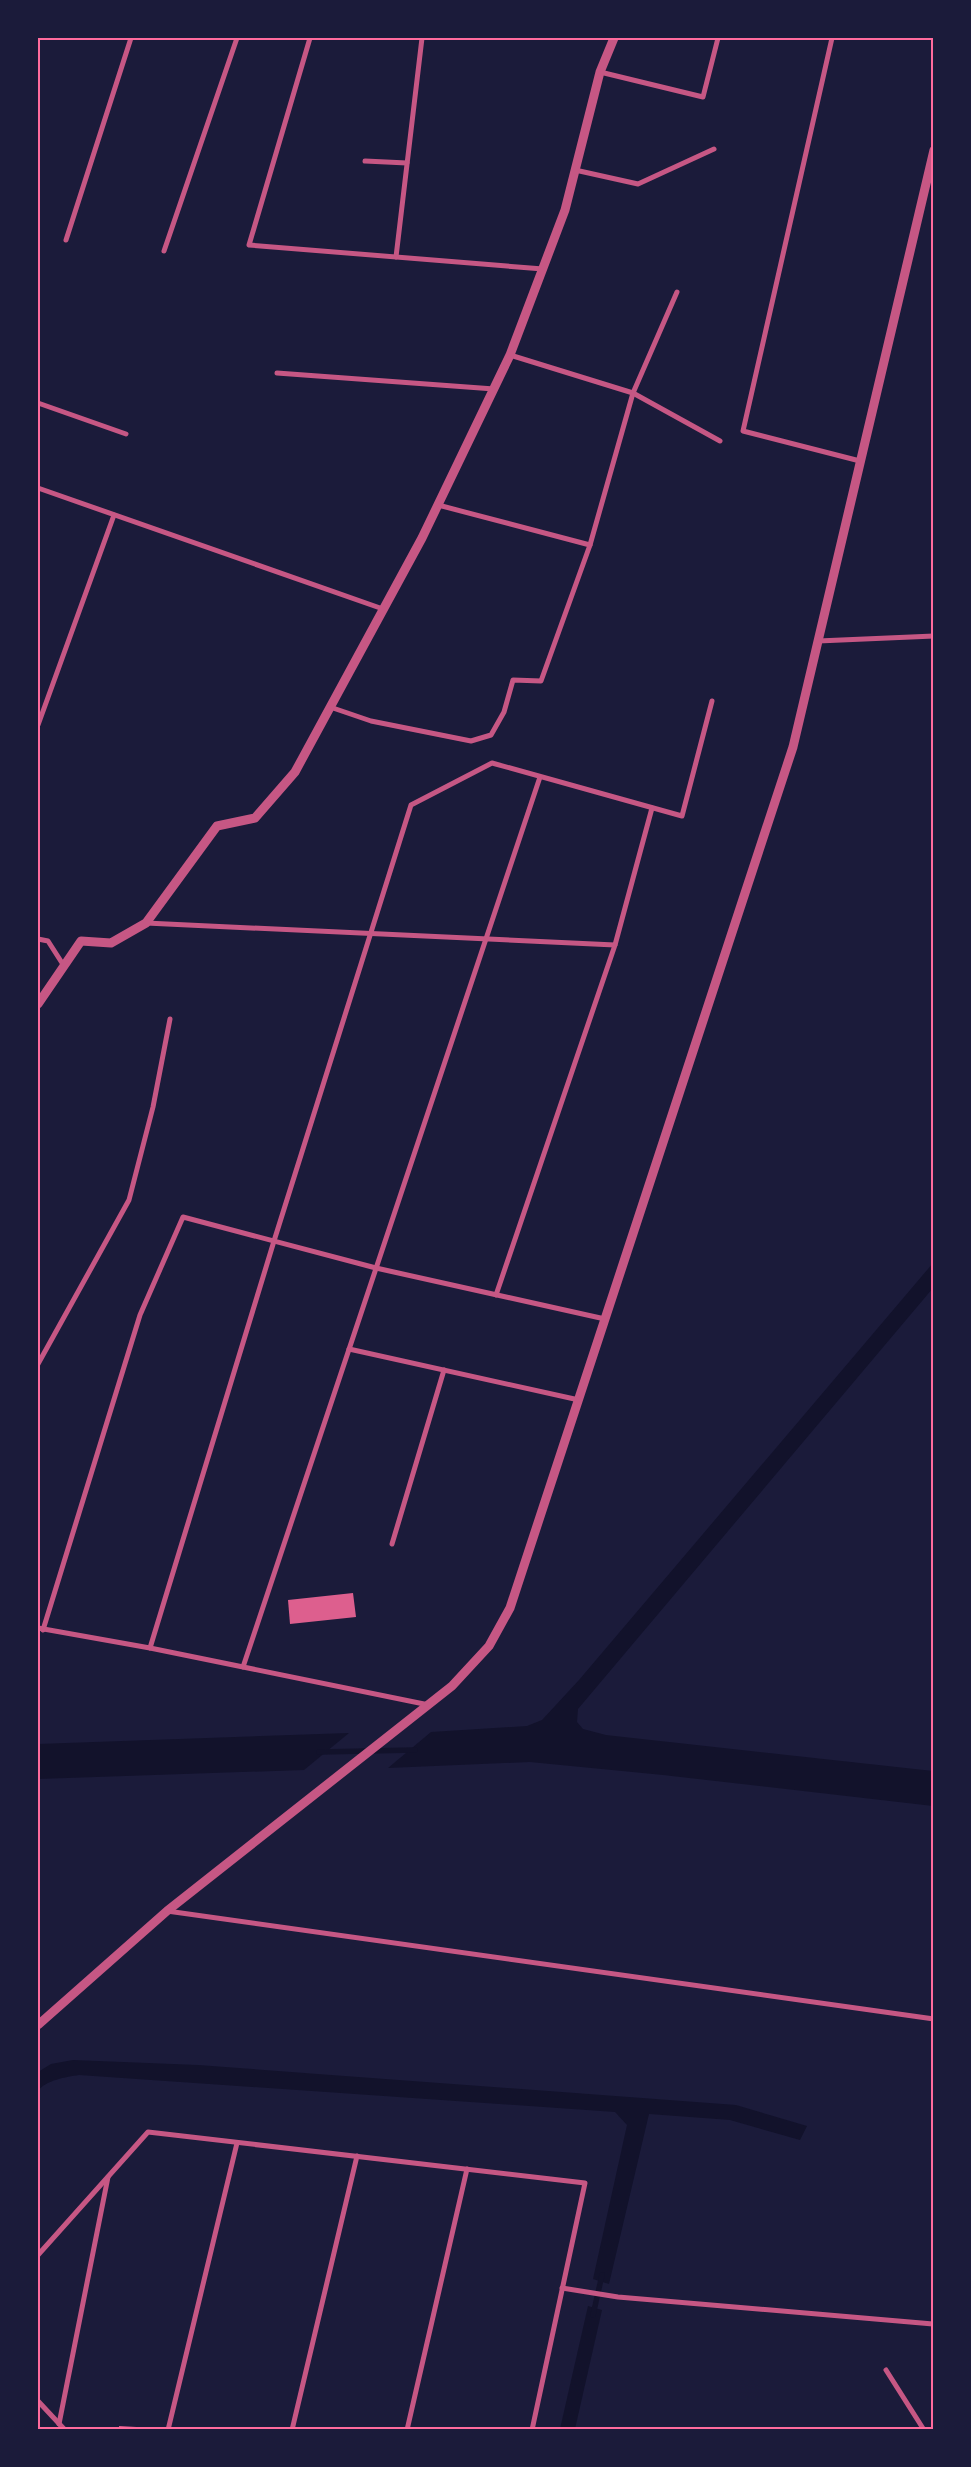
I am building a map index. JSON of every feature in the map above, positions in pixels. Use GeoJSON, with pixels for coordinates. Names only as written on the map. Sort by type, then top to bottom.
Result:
{"type":"FeatureCollection","features":[{"type":"Feature","properties":{"kind":"street"},"geometry":{"type":"LineString","coordinates":[[66,240],[131,38]]}},
{"type":"Feature","properties":{"kind":"street"},"geometry":{"type":"LineString","coordinates":[[164,251],[237,38]]}},
{"type":"Feature","properties":{"kind":"street"},"geometry":{"type":"LineString","coordinates":[[310,38],[249,245],[543,269]]}},
{"type":"Feature","properties":{"kind":"street"},"geometry":{"type":"LineString","coordinates":[[396,257],[422,38]]}},
{"type":"Feature","properties":{"kind":"street"},"geometry":{"type":"LineString","coordinates":[[38,1004],[81,941],[111,943],[146,923],[217,826],[255,818],[295,772],[438,505],[510,355],[565,210],[600,72],[614,38]]}},
{"type":"Feature","properties":{"kind":"street"},"geometry":{"type":"LineString","coordinates":[[600,72],[702,97],[718,38]]}},
{"type":"Feature","properties":{"kind":"street"},"geometry":{"type":"LineString","coordinates":[[832,38],[743,431],[860,461]]}},
{"type":"Feature","properties":{"kind":"street"},"geometry":{"type":"LineString","coordinates":[[575,170],[638,184],[714,149]]}},
{"type":"Feature","properties":{"kind":"street"},"geometry":{"type":"LineString","coordinates":[[38,2025],[168,1911],[452,1686],[478,1660],[497,1634],[510,1608],[793,747],[934,150]]}},
{"type":"Feature","properties":{"kind":"street"},"geometry":{"type":"LineString","coordinates":[[366,162],[407,163]]}},
{"type":"Feature","properties":{"kind":"street"},"geometry":{"type":"LineString","coordinates":[[329,707],[371,721],[471,741],[491,735],[504,712],[514,680],[541,681],[590,545],[633,393],[677,292]]}},
{"type":"Feature","properties":{"kind":"street"},"geometry":{"type":"LineString","coordinates":[[510,355],[633,393],[720,441]]}},
{"type":"Feature","properties":{"kind":"street"},"geometry":{"type":"LineString","coordinates":[[277,373],[494,389]]}},
{"type":"Feature","properties":{"kind":"street"},"geometry":{"type":"LineString","coordinates":[[38,403],[126,434]]}},
{"type":"Feature","properties":{"kind":"street"},"geometry":{"type":"LineString","coordinates":[[38,488],[383,609]]}},
{"type":"Feature","properties":{"kind":"street"},"geometry":{"type":"LineString","coordinates":[[438,505],[590,545]]}},
{"type":"Feature","properties":{"kind":"street"},"geometry":{"type":"LineString","coordinates":[[38,725],[114,515]]}},
{"type":"Feature","properties":{"kind":"street"},"geometry":{"type":"LineString","coordinates":[[818,641],[934,636]]}},
{"type":"Feature","properties":{"kind":"street"},"geometry":{"type":"LineString","coordinates":[[150,1648],[274,1241],[411,805],[492,763],[682,816],[712,701]]}},
{"type":"Feature","properties":{"kind":"street"},"geometry":{"type":"LineString","coordinates":[[242,1667],[540,777]]}},
{"type":"Feature","properties":{"kind":"street"},"geometry":{"type":"LineString","coordinates":[[496,1295],[615,944],[652,808]]}},
{"type":"Feature","properties":{"kind":"street"},"geometry":{"type":"LineString","coordinates":[[146,923],[615,944]]}},
{"type":"Feature","properties":{"kind":"street"},"geometry":{"type":"LineString","coordinates":[[38,939],[48,941],[64,966]]}},
{"type":"Feature","properties":{"kind":"street"},"geometry":{"type":"LineString","coordinates":[[38,1364],[39,1355],[129,1200],[153,1107],[170,1019]]}},
{"type":"Feature","properties":{"kind":"street"},"geometry":{"type":"LineString","coordinates":[[429,1705],[150,1648],[40,1629],[140,1315],[183,1217],[376,1268],[605,1319]]}},
{"type":"Feature","properties":{"kind":"street"},"geometry":{"type":"LineString","coordinates":[[348,1349],[579,1400]]}},
{"type":"Feature","properties":{"kind":"street"},"geometry":{"type":"LineString","coordinates":[[392,1544],[444,1370]]}},
{"type":"Feature","properties":{"kind":"street"},"geometry":{"type":"LineString","coordinates":[[168,1911],[934,2019]]}},
{"type":"Feature","properties":{"kind":"street"},"geometry":{"type":"LineString","coordinates":[[38,2255],[148,2132],[585,2183],[532,2430]]}},
{"type":"Feature","properties":{"kind":"street"},"geometry":{"type":"LineString","coordinates":[[168,2430],[237,2143]]}},
{"type":"Feature","properties":{"kind":"street"},"geometry":{"type":"LineString","coordinates":[[292,2430],[358,2156]]}},
{"type":"Feature","properties":{"kind":"street"},"geometry":{"type":"LineString","coordinates":[[407,2430],[466,2169]]}},
{"type":"Feature","properties":{"kind":"street"},"geometry":{"type":"LineString","coordinates":[[59,2424],[108,2176]]}},
{"type":"Feature","properties":{"kind":"street"},"geometry":{"type":"LineString","coordinates":[[562,2288],[618,2297],[933,2324]]}},
{"type":"Feature","properties":{"kind":"street"},"geometry":{"type":"LineString","coordinates":[[886,2370],[924,2430]]}},
{"type":"Feature","properties":{"kind":"street"},"geometry":{"type":"LineString","coordinates":[[38,2402],[65,2430]]}},
{"type":"Feature","properties":{"kind":"shaded area"},"geometry":{"type":"Polygon","coordinates":[[[933,1263],[933,1288],[578,1709],[577,1722],[583,1729],[606,1735],[933,1771],[933,1806],[663,1775],[530,1762],[388,1768],[431,1732],[527,1726],[542,1720],[579,1680],[933,1263]]]}},
{"type":"Feature","properties":{"kind":"shaded area"},"geometry":{"type":"Polygon","coordinates":[[[349,1733],[304,1770],[38,1779],[38,1744],[349,1733]]]}},
{"type":"Feature","properties":{"kind":"shaded area"},"geometry":{"type":"Polygon","coordinates":[[[73,2060],[198,2065],[736,2105],[807,2126],[800,2140],[730,2120],[649,2114],[609,2284],[593,2279],[627,2125],[615,2112],[79,2075],[51,2082],[38,2091],[38,2072],[51,2064],[73,2060]]]}},
{"type":"Feature","properties":{"kind":"shaded area"},"geometry":{"type":"Polygon","coordinates":[[[588,2306],[602,2310],[575,2429],[560,2429],[588,2306]]]}},
{"type":"Feature","properties":{"kind":"building"},"geometry":{"type":"Polygon","coordinates":[[[353,1593],[356,1617],[290,1624],[288,1600],[353,1593]]]}},
{"type":"Feature","properties":{"kind":"building"},"geometry":{"type":"Polygon","coordinates":[[[119,2426],[154,2428],[154,2430],[119,2430],[119,2426]]]}},
{"type":"Feature","properties":{"kind":"waterway"},"geometry":{"type":"LineString","coordinates":[[319,1752],[415,1750]]}},
{"type":"Feature","properties":{"kind":"waterway"},"geometry":{"type":"LineString","coordinates":[[593,2315],[602,2275]]}}]}
